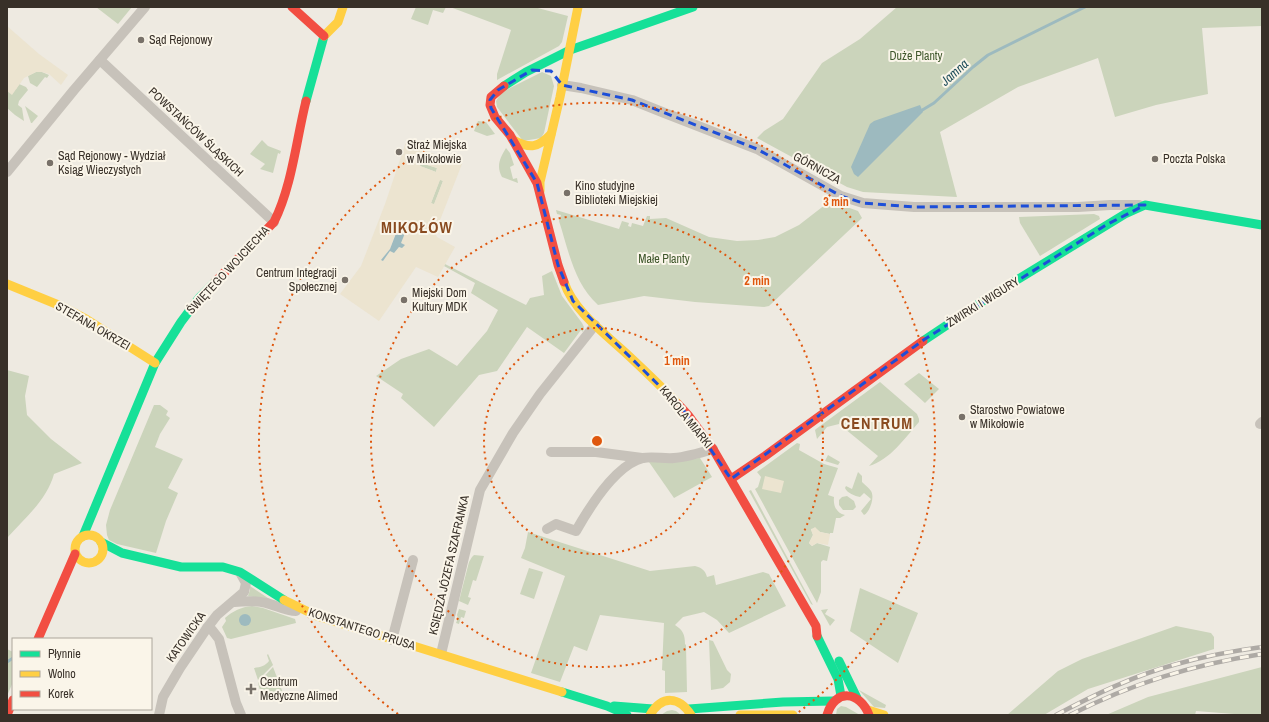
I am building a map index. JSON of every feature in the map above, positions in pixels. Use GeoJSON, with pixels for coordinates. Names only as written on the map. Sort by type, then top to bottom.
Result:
{"type":"FeatureCollection","features":[{"type":"Feature","properties":{"kind":"street"},"geometry":{"type":"LineString","coordinates":[[7,172],[74,90],[145,7]]}},
{"type":"Feature","properties":{"kind":"street"},"geometry":{"type":"LineString","coordinates":[[292,7],[324,36],[338,22],[343,7]]}},
{"type":"Feature","properties":{"kind":"street"},"geometry":{"type":"LineString","coordinates":[[578,7],[570,50],[559,102],[551,134],[544,142],[535,146],[522,146],[513,140],[495,117],[490,105],[490,100],[498,90],[570,50],[693,7]]}},
{"type":"Feature","properties":{"kind":"street","name":"ŚWIĘTEGO WOJCIECHA"},"geometry":{"type":"LineString","coordinates":[[83,536],[155,363],[181,322],[199,298],[274,222],[288,187],[299,131],[324,36]]}},
{"type":"Feature","properties":{"kind":"street","name":"POWSTAŃCÓW ŚLĄSKICH"},"geometry":{"type":"LineString","coordinates":[[100,60],[274,222]]}},
{"type":"Feature","properties":{"kind":"street"},"geometry":{"type":"LineString","coordinates":[[532,70],[539,69],[553,73],[562,85]]}},
{"type":"Feature","properties":{"kind":"street","name":"GÓRNICZA"},"geometry":{"type":"LineString","coordinates":[[562,85],[632,100],[757,149],[840,196],[863,203],[888,206],[922,207],[1063,207],[1146,205]]}},
{"type":"Feature","properties":{"kind":"street","name":"KAROLA MIARKI"},"geometry":{"type":"LineString","coordinates":[[540,198],[540,182],[551,134]]}},
{"type":"Feature","properties":{"kind":"street","name":"KAROLA MIARKI"},"geometry":{"type":"LineString","coordinates":[[513,140],[536,183],[554,252],[565,286],[577,306],[595,325],[659,384],[688,416],[713,449],[816,626],[823,632],[857,698],[866,705],[869,713]]}},
{"type":"Feature","properties":{"kind":"street"},"geometry":{"type":"LineString","coordinates":[[1146,205],[1262,225]]}},
{"type":"Feature","properties":{"kind":"street","name":"ŻWIRKI I WIGURY"},"geometry":{"type":"LineString","coordinates":[[731,479],[765,456],[936,331],[1106,225],[1125,214],[1146,205]]}},
{"type":"Feature","properties":{"kind":"street","name":"STEFANA OKRZEI"},"geometry":{"type":"LineString","coordinates":[[7,284],[61,306],[155,363]]}},
{"type":"Feature","properties":{"kind":"street","name":"KSIĘDZA JÓZEFA SZAFRANKA"},"geometry":{"type":"LineString","coordinates":[[440,654],[480,490],[513,433],[540,394],[595,325]]}},
{"type":"Feature","properties":{"kind":"street"},"geometry":{"type":"LineString","coordinates":[[551,452],[596,452],[644,458],[673,458],[694,455],[713,449]]}},
{"type":"Feature","properties":{"kind":"street"},"geometry":{"type":"LineString","coordinates":[[547,529],[556,524],[576,531],[602,490],[621,471],[635,461],[644,458]]}},
{"type":"Feature","properties":{"kind":"street"},"geometry":{"type":"LineString","coordinates":[[92,515],[94,531],[100,540],[103,546],[102,555],[98,561],[90,564],[78,558],[75,546],[83,536],[91,535],[100,540]]}},
{"type":"Feature","properties":{"kind":"street","name":"KONSTANTEGO PRUSA"},"geometry":{"type":"LineString","coordinates":[[100,540],[121,552],[181,568],[223,567],[240,572],[273,594],[308,612],[392,640],[607,706],[627,715]]}},
{"type":"Feature","properties":{"kind":"street","name":"KONSTANTEGO PRUSA"},"geometry":{"type":"LineString","coordinates":[[102,555],[121,552]]}},
{"type":"Feature","properties":{"kind":"street"},"geometry":{"type":"LineString","coordinates":[[38,638],[66,573],[76,554]]}},
{"type":"Feature","properties":{"kind":"street"},"geometry":{"type":"LineString","coordinates":[[392,640],[413,560]]}},
{"type":"Feature","properties":{"kind":"street"},"geometry":{"type":"LineString","coordinates":[[64,580],[86,563]]}},
{"type":"Feature","properties":{"kind":"street","name":"KATOWICKA"},"geometry":{"type":"LineString","coordinates":[[159,715],[163,697],[168,687],[207,628],[225,607],[234,602],[244,592],[246,583],[240,572]]}},
{"type":"Feature","properties":{"kind":"street"},"geometry":{"type":"LineString","coordinates":[[234,602],[265,602],[291,611],[308,612]]}},
{"type":"Feature","properties":{"kind":"street","name":"KAROLA MIARKI"},"geometry":{"type":"LineString","coordinates":[[816,626],[817,637],[838,678],[841,696]]}},
{"type":"Feature","properties":{"kind":"street"},"geometry":{"type":"LineString","coordinates":[[207,628],[217,634],[240,715]]}},
{"type":"Feature","properties":{"kind":"street"},"geometry":{"type":"LineString","coordinates":[[827,715],[829,707],[833,701],[841,696],[852,696],[857,698]]}},
{"type":"Feature","properties":{"kind":"street"},"geometry":{"type":"LineString","coordinates":[[652,712],[658,704],[671,700],[684,704],[690,712],[783,702],[833,701]]}},
{"type":"Feature","properties":{"kind":"street"},"geometry":{"type":"LineString","coordinates":[[7,715],[12,702]]}},
{"type":"Feature","properties":{"kind":"street","name":"KONSTANTEGO PRUSA"},"geometry":{"type":"LineString","coordinates":[[607,706],[652,712]]}},
{"type":"Feature","properties":{"kind":"street"},"geometry":{"type":"LineString","coordinates":[[869,713],[884,715]]}},
{"type":"Feature","properties":{"kind":"street"},"geometry":{"type":"LineString","coordinates":[[740,715],[793,715]]}},
{"type":"Feature","properties":{"kind":"highlighted area"},"geometry":{"type":"Polygon","coordinates":[[[532,70],[551,71],[562,85],[632,100],[757,149],[841,196],[863,203],[914,207],[1145,205],[1106,225],[925,339],[731,479],[682,408],[573,301],[558,265],[537,183],[491,108],[490,100],[498,90],[532,70]]]}},
{"type":"Feature","properties":{"kind":"green space"},"geometry":{"type":"Polygon","coordinates":[[[96,7],[132,7],[118,24],[96,7]]]}},
{"type":"Feature","properties":{"kind":"green space"},"geometry":{"type":"Polygon","coordinates":[[[416,7],[446,7],[443,13],[433,10],[428,25],[411,19],[416,7]]]}},
{"type":"Feature","properties":{"kind":"green space"},"geometry":{"type":"Polygon","coordinates":[[[450,7],[534,7],[568,16],[562,42],[559,46],[497,80],[497,74],[511,30],[450,7]]]}},
{"type":"Feature","properties":{"kind":"green space","name":"Duże Planty"},"geometry":{"type":"Polygon","coordinates":[[[897,7],[1262,7],[1262,26],[1202,28],[1208,94],[1156,105],[1115,117],[1098,58],[1018,87],[940,132],[957,197],[863,192],[847,187],[757,138],[764,131],[783,119],[822,63],[860,39],[897,7]]]}},
{"type":"Feature","properties":{"kind":"green space"},"geometry":{"type":"Polygon","coordinates":[[[36,72],[42,72],[49,75],[47,78],[45,77],[37,87],[30,83],[28,76],[36,72]]]}},
{"type":"Feature","properties":{"kind":"green space"},"geometry":{"type":"Polygon","coordinates":[[[542,72],[551,76],[554,86],[544,133],[541,138],[523,141],[497,107],[496,101],[502,92],[542,72]]]}},
{"type":"Feature","properties":{"kind":"green space"},"geometry":{"type":"Polygon","coordinates":[[[7,83],[16,89],[19,84],[26,87],[28,90],[19,101],[18,105],[22,108],[24,121],[7,108],[7,83]]]}},
{"type":"Feature","properties":{"kind":"green space"},"geometry":{"type":"Polygon","coordinates":[[[25,106],[38,116],[32,123],[31,123],[25,106]]]}},
{"type":"Feature","properties":{"kind":"green space"},"geometry":{"type":"Polygon","coordinates":[[[478,121],[486,122],[495,134],[487,136],[474,131],[478,121]]]}},
{"type":"Feature","properties":{"kind":"green space"},"geometry":{"type":"Polygon","coordinates":[[[262,140],[268,146],[281,151],[280,154],[278,153],[273,173],[260,169],[265,164],[250,154],[262,140]]]}},
{"type":"Feature","properties":{"kind":"green space"},"geometry":{"type":"Polygon","coordinates":[[[506,148],[510,153],[514,165],[510,167],[513,179],[517,178],[518,183],[502,177],[500,173],[499,166],[506,148]]]}},
{"type":"Feature","properties":{"kind":"green space"},"geometry":{"type":"Polygon","coordinates":[[[421,163],[437,168],[436,172],[420,166],[421,163]]]}},
{"type":"Feature","properties":{"kind":"green space"},"geometry":{"type":"Polygon","coordinates":[[[440,179],[443,181],[434,205],[431,203],[440,179]]]}},
{"type":"Feature","properties":{"kind":"green space","name":"Małe Planty"},"geometry":{"type":"Polygon","coordinates":[[[830,201],[858,211],[862,218],[769,306],[764,307],[695,302],[644,296],[598,305],[583,287],[573,266],[559,221],[561,215],[557,214],[556,210],[619,229],[622,221],[629,223],[628,226],[631,227],[632,223],[643,226],[647,216],[650,216],[650,219],[666,218],[709,237],[737,241],[758,240],[775,237],[799,225],[830,201]]]}},
{"type":"Feature","properties":{"kind":"green space"},"geometry":{"type":"Polygon","coordinates":[[[1094,214],[1099,216],[1100,219],[1040,256],[1020,223],[1019,217],[1094,214]]]}},
{"type":"Feature","properties":{"kind":"green space"},"geometry":{"type":"Polygon","coordinates":[[[445,264],[526,305],[530,298],[544,295],[542,276],[552,271],[562,296],[584,327],[583,332],[581,330],[564,353],[527,327],[497,371],[479,375],[434,427],[401,398],[403,394],[376,376],[401,359],[429,349],[457,366],[487,331],[498,310],[471,293],[475,283],[444,266],[445,264]]]}},
{"type":"Feature","properties":{"kind":"green space"},"geometry":{"type":"Polygon","coordinates":[[[7,370],[29,376],[25,396],[27,415],[51,439],[82,463],[54,474],[51,483],[41,501],[7,538],[7,370]]]}},
{"type":"Feature","properties":{"kind":"green space"},"geometry":{"type":"Polygon","coordinates":[[[919,373],[939,389],[925,403],[904,384],[919,373]]]}},
{"type":"Feature","properties":{"kind":"green space"},"geometry":{"type":"Polygon","coordinates":[[[880,382],[917,414],[919,419],[919,422],[890,454],[877,463],[869,466],[878,456],[839,424],[827,427],[817,439],[816,429],[880,382]]]}},
{"type":"Feature","properties":{"kind":"green space"},"geometry":{"type":"Polygon","coordinates":[[[154,405],[160,405],[168,411],[166,415],[170,418],[160,434],[155,447],[183,459],[168,488],[178,493],[166,521],[156,553],[117,544],[109,540],[106,525],[110,510],[154,405]]]}},
{"type":"Feature","properties":{"kind":"green space"},"geometry":{"type":"Polygon","coordinates":[[[797,443],[800,444],[799,450],[824,464],[838,468],[828,495],[834,497],[834,503],[837,511],[845,515],[840,518],[836,518],[833,533],[830,534],[820,532],[815,528],[811,529],[813,535],[809,543],[812,546],[817,543],[830,547],[827,561],[823,560],[821,562],[821,592],[817,603],[755,489],[758,487],[761,477],[757,472],[797,443]]]}},
{"type":"Feature","properties":{"kind":"green space"},"geometry":{"type":"Polygon","coordinates":[[[828,455],[840,462],[838,465],[825,461],[828,455]]]}},
{"type":"Feature","properties":{"kind":"green space"},"geometry":{"type":"Polygon","coordinates":[[[700,458],[712,477],[674,498],[649,462],[654,461],[700,458]]]}},
{"type":"Feature","properties":{"kind":"green space"},"geometry":{"type":"Polygon","coordinates":[[[858,472],[862,476],[862,482],[872,494],[871,504],[868,511],[864,515],[861,511],[871,499],[864,493],[860,497],[854,495],[845,488],[846,486],[852,489],[858,472]]]}},
{"type":"Feature","properties":{"kind":"green space"},"geometry":{"type":"Polygon","coordinates":[[[751,490],[813,605],[811,604],[749,491],[751,490]]]}},
{"type":"Feature","properties":{"kind":"green space"},"geometry":{"type":"Polygon","coordinates":[[[847,496],[854,501],[856,507],[853,510],[843,510],[839,505],[839,500],[842,497],[847,496]]]}},
{"type":"Feature","properties":{"kind":"green space"},"geometry":{"type":"Polygon","coordinates":[[[528,532],[650,571],[695,566],[703,570],[707,577],[714,575],[716,585],[763,572],[769,574],[786,606],[729,633],[717,620],[704,612],[683,617],[675,625],[680,629],[685,638],[687,692],[665,693],[665,671],[662,670],[664,623],[600,615],[587,651],[574,646],[560,682],[531,673],[565,576],[521,558],[525,548],[528,532]]]}},
{"type":"Feature","properties":{"kind":"green space"},"geometry":{"type":"Polygon","coordinates":[[[474,555],[484,556],[476,581],[473,580],[468,597],[471,598],[468,605],[459,601],[469,562],[474,555]]]}},
{"type":"Feature","properties":{"kind":"green space"},"geometry":{"type":"Polygon","coordinates":[[[529,568],[543,572],[534,599],[520,594],[529,568]]]}},
{"type":"Feature","properties":{"kind":"green space"},"geometry":{"type":"Polygon","coordinates":[[[250,586],[271,600],[248,596],[250,586]]]}},
{"type":"Feature","properties":{"kind":"green space"},"geometry":{"type":"Polygon","coordinates":[[[860,588],[918,613],[898,663],[850,631],[860,588]]]}},
{"type":"Feature","properties":{"kind":"green space"},"geometry":{"type":"Polygon","coordinates":[[[252,606],[263,608],[295,619],[296,623],[231,639],[227,638],[222,627],[226,621],[225,618],[237,610],[252,606]]]}},
{"type":"Feature","properties":{"kind":"green space"},"geometry":{"type":"Polygon","coordinates":[[[459,609],[466,611],[464,618],[461,617],[459,624],[456,623],[459,609]]]}},
{"type":"Feature","properties":{"kind":"green space"},"geometry":{"type":"Polygon","coordinates":[[[828,609],[825,614],[835,620],[830,626],[821,610],[828,609]]]}},
{"type":"Feature","properties":{"kind":"green space"},"geometry":{"type":"Polygon","coordinates":[[[1176,626],[1211,633],[1214,637],[1214,649],[1088,689],[1044,715],[1007,715],[1058,671],[1082,659],[1176,626]]]}},
{"type":"Feature","properties":{"kind":"green space"},"geometry":{"type":"Polygon","coordinates":[[[709,640],[713,641],[727,670],[731,674],[730,682],[723,688],[711,690],[709,640]]]}},
{"type":"Feature","properties":{"kind":"green space"},"geometry":{"type":"Polygon","coordinates":[[[7,649],[12,652],[12,684],[7,696],[7,649]]]}},
{"type":"Feature","properties":{"kind":"green space"},"geometry":{"type":"Polygon","coordinates":[[[268,654],[273,665],[258,680],[254,668],[263,666],[269,661],[268,654]]]}},
{"type":"Feature","properties":{"kind":"green space"},"geometry":{"type":"Polygon","coordinates":[[[273,667],[283,693],[263,701],[258,683],[273,667]]]}},
{"type":"Feature","properties":{"kind":"green space"},"geometry":{"type":"Polygon","coordinates":[[[1262,667],[1262,715],[1196,711],[1195,715],[1106,715],[1148,697],[1262,667]]]}},
{"type":"Feature","properties":{"kind":"green space"},"geometry":{"type":"Polygon","coordinates":[[[859,690],[886,705],[885,708],[874,707],[859,690]]]}},
{"type":"Feature","properties":{"kind":"green space"},"geometry":{"type":"Polygon","coordinates":[[[841,706],[846,707],[860,715],[836,715],[837,709],[841,706]]]}},
{"type":"Feature","properties":{"kind":"green space"},"geometry":{"type":"Polygon","coordinates":[[[672,710],[681,715],[661,715],[667,711],[672,710]]]}},
{"type":"Feature","properties":{"kind":"shaded area"},"geometry":{"type":"Polygon","coordinates":[[[7,26],[39,54],[68,75],[61,85],[49,74],[36,72],[24,78],[12,95],[7,91],[7,26]]]}},
{"type":"Feature","properties":{"kind":"shaded area"},"geometry":{"type":"Polygon","coordinates":[[[406,142],[412,146],[462,164],[435,233],[437,237],[455,247],[438,277],[416,267],[379,321],[340,294],[361,266],[385,204],[406,142]],[[421,163],[420,166],[436,172],[437,168],[421,163]],[[440,180],[431,203],[434,204],[443,181],[440,180]],[[399,224],[390,249],[382,260],[383,261],[390,251],[405,245],[401,243],[399,231],[401,225],[399,224]]]}},
{"type":"Feature","properties":{"kind":"shaded area"},"geometry":{"type":"Polygon","coordinates":[[[765,476],[784,481],[781,493],[762,489],[765,476]]]}},
{"type":"Feature","properties":{"kind":"shaded area"},"geometry":{"type":"Polygon","coordinates":[[[815,527],[820,532],[830,534],[828,545],[817,543],[812,546],[809,543],[813,535],[811,530],[815,527]]]}},
{"type":"Feature","properties":{"kind":"water"},"geometry":{"type":"Polygon","coordinates":[[[920,105],[923,112],[858,177],[854,174],[851,167],[870,124],[874,121],[920,105]]]}},
{"type":"Feature","properties":{"kind":"water"},"geometry":{"type":"Polygon","coordinates":[[[400,223],[402,224],[399,231],[405,233],[401,243],[405,245],[402,248],[399,247],[394,253],[390,251],[383,261],[381,260],[390,249],[400,223]]]}},
{"type":"Feature","properties":{"kind":"water"},"geometry":{"type":"Polygon","coordinates":[[[245,614],[249,616],[251,620],[249,624],[245,626],[241,624],[239,620],[241,616],[245,614]]]}},
{"type":"Feature","properties":{"kind":"waterway","name":"Jamna"},"geometry":{"type":"LineString","coordinates":[[919,112],[934,103],[988,55],[1085,7]]}},
{"type":"Feature","properties":{"kind":"waterway","name":"Jamna"},"geometry":{"type":"LineString","coordinates":[[7,662],[12,659]]}},
{"type":"Feature","properties":{"kind":"railway"},"geometry":{"type":"LineString","coordinates":[[1056,715],[1115,686],[1161,669],[1209,656],[1262,647]]}},
{"type":"Feature","properties":{"kind":"railway"},"geometry":{"type":"LineString","coordinates":[[1070,715],[1117,694],[1163,677],[1236,658],[1262,654]]}},
{"type":"Feature","properties":{"kind":"traffic: fast"},"geometry":{"type":"LineString","coordinates":[[504,86],[526,72],[570,50],[693,7]]}},
{"type":"Feature","properties":{"kind":"traffic: fast"},"geometry":{"type":"LineString","coordinates":[[306,101],[324,36]]}},
{"type":"Feature","properties":{"kind":"traffic: fast"},"geometry":{"type":"LineString","coordinates":[[923,341],[989,297],[1125,214],[1145,205],[1262,225]]}},
{"type":"Feature","properties":{"kind":"traffic: fast"},"geometry":{"type":"LineString","coordinates":[[83,536],[155,363],[181,322],[199,298],[215,282]]}},
{"type":"Feature","properties":{"kind":"traffic: fast"},"geometry":{"type":"LineString","coordinates":[[101,542],[122,553],[181,567],[223,567],[240,572],[284,600]]}},
{"type":"Feature","properties":{"kind":"traffic: fast"},"geometry":{"type":"LineString","coordinates":[[817,636],[838,679],[841,696]]}},
{"type":"Feature","properties":{"kind":"traffic: fast"},"geometry":{"type":"LineString","coordinates":[[839,661],[857,698]]}},
{"type":"Feature","properties":{"kind":"traffic: fast"},"geometry":{"type":"LineString","coordinates":[[562,692],[607,706],[627,715]]}},
{"type":"Feature","properties":{"kind":"traffic: fast"},"geometry":{"type":"LineString","coordinates":[[689,709],[783,702],[833,701]]}},
{"type":"Feature","properties":{"kind":"traffic: fast"},"geometry":{"type":"LineString","coordinates":[[614,706],[653,709]]}},
{"type":"Feature","properties":{"kind":"traffic: slow"},"geometry":{"type":"LineString","coordinates":[[324,36],[338,22],[343,7]]}},
{"type":"Feature","properties":{"kind":"traffic: slow"},"geometry":{"type":"LineString","coordinates":[[540,191],[540,182],[560,97],[578,7]]}},
{"type":"Feature","properties":{"kind":"traffic: slow"},"geometry":{"type":"LineString","coordinates":[[513,140],[524,145],[534,146],[542,142],[551,134]]}},
{"type":"Feature","properties":{"kind":"traffic: slow"},"geometry":{"type":"LineString","coordinates":[[564,282],[575,303],[583,313],[678,404]]}},
{"type":"Feature","properties":{"kind":"traffic: slow"},"geometry":{"type":"LineString","coordinates":[[7,284],[61,306],[86,319],[155,363]]}},
{"type":"Feature","properties":{"kind":"traffic: slow"},"geometry":{"type":"LineString","coordinates":[[89,535],[99,539],[103,549],[99,559],[89,563],[79,559],[75,549],[79,539],[89,535]]}},
{"type":"Feature","properties":{"kind":"traffic: slow"},"geometry":{"type":"LineString","coordinates":[[284,600],[317,616],[562,692]]}},
{"type":"Feature","properties":{"kind":"traffic: slow"},"geometry":{"type":"LineString","coordinates":[[650,715],[660,704],[670,700],[681,704],[691,715]]}},
{"type":"Feature","properties":{"kind":"traffic: slow"},"geometry":{"type":"LineString","coordinates":[[868,710],[884,715]]}},
{"type":"Feature","properties":{"kind":"traffic: slow"},"geometry":{"type":"LineString","coordinates":[[740,715],[793,715]]}},
{"type":"Feature","properties":{"kind":"traffic: jam"},"geometry":{"type":"LineString","coordinates":[[292,7],[324,36]]}},
{"type":"Feature","properties":{"kind":"traffic: jam"},"geometry":{"type":"LineString","coordinates":[[504,86],[491,97],[490,105],[495,117],[510,135],[537,183],[558,265],[564,282]]}},
{"type":"Feature","properties":{"kind":"traffic: jam"},"geometry":{"type":"LineString","coordinates":[[215,282],[274,222],[285,194],[306,101]]}},
{"type":"Feature","properties":{"kind":"traffic: jam"},"geometry":{"type":"LineString","coordinates":[[731,479],[923,341]]}},
{"type":"Feature","properties":{"kind":"traffic: jam"},"geometry":{"type":"LineString","coordinates":[[678,404],[713,449],[816,626],[817,636]]}},
{"type":"Feature","properties":{"kind":"traffic: jam"},"geometry":{"type":"LineString","coordinates":[[38,638],[75,554]]}},
{"type":"Feature","properties":{"kind":"traffic: jam"},"geometry":{"type":"LineString","coordinates":[[827,715],[831,706],[836,700],[841,697],[848,696],[854,697],[860,701],[869,715]]}},
{"type":"Feature","properties":{"kind":"traffic: jam"},"geometry":{"type":"LineString","coordinates":[[7,715],[12,702]]}},
{"type":"Feature","properties":{"kind":"place","name":"Sąd Rejonowy"},"geometry":{"type":"Point","coordinates":[141,40]}},
{"type":"Feature","properties":{"kind":"place","name":"Straż Miejska w Mikołowie"},"geometry":{"type":"Point","coordinates":[399,152]}},
{"type":"Feature","properties":{"kind":"place","name":"Poczta Polska"},"geometry":{"type":"Point","coordinates":[1155,159]}},
{"type":"Feature","properties":{"kind":"place","name":"Sąd Rejonowy - Wydział Ksiąg Wieczystych"},"geometry":{"type":"Point","coordinates":[50,163]}},
{"type":"Feature","properties":{"kind":"place","name":"Kino studyjne Biblioteki Miejskiej"},"geometry":{"type":"Point","coordinates":[567,193]}},
{"type":"Feature","properties":{"kind":"place","name":"Centrum Integracji Społecznej"},"geometry":{"type":"Point","coordinates":[345,280]}},
{"type":"Feature","properties":{"kind":"place","name":"Miejski Dom Kultury MDK"},"geometry":{"type":"Point","coordinates":[404,300]}},
{"type":"Feature","properties":{"kind":"place","name":"Starostwo Powiatowe w Mikołowie"},"geometry":{"type":"Point","coordinates":[962,417]}},
{"type":"Feature","properties":{"kind":"place","name":"Centrum Medyczne Alimed"},"geometry":{"type":"Point","coordinates":[251,689]}},
{"type":"Feature","properties":{"kind":"district","name":"MIKOŁÓW"},"geometry":{"type":"Point","coordinates":[417,227]}},
{"type":"Feature","properties":{"kind":"district","name":"CENTRUM"},"geometry":{"type":"Point","coordinates":[877,423]}}]}
